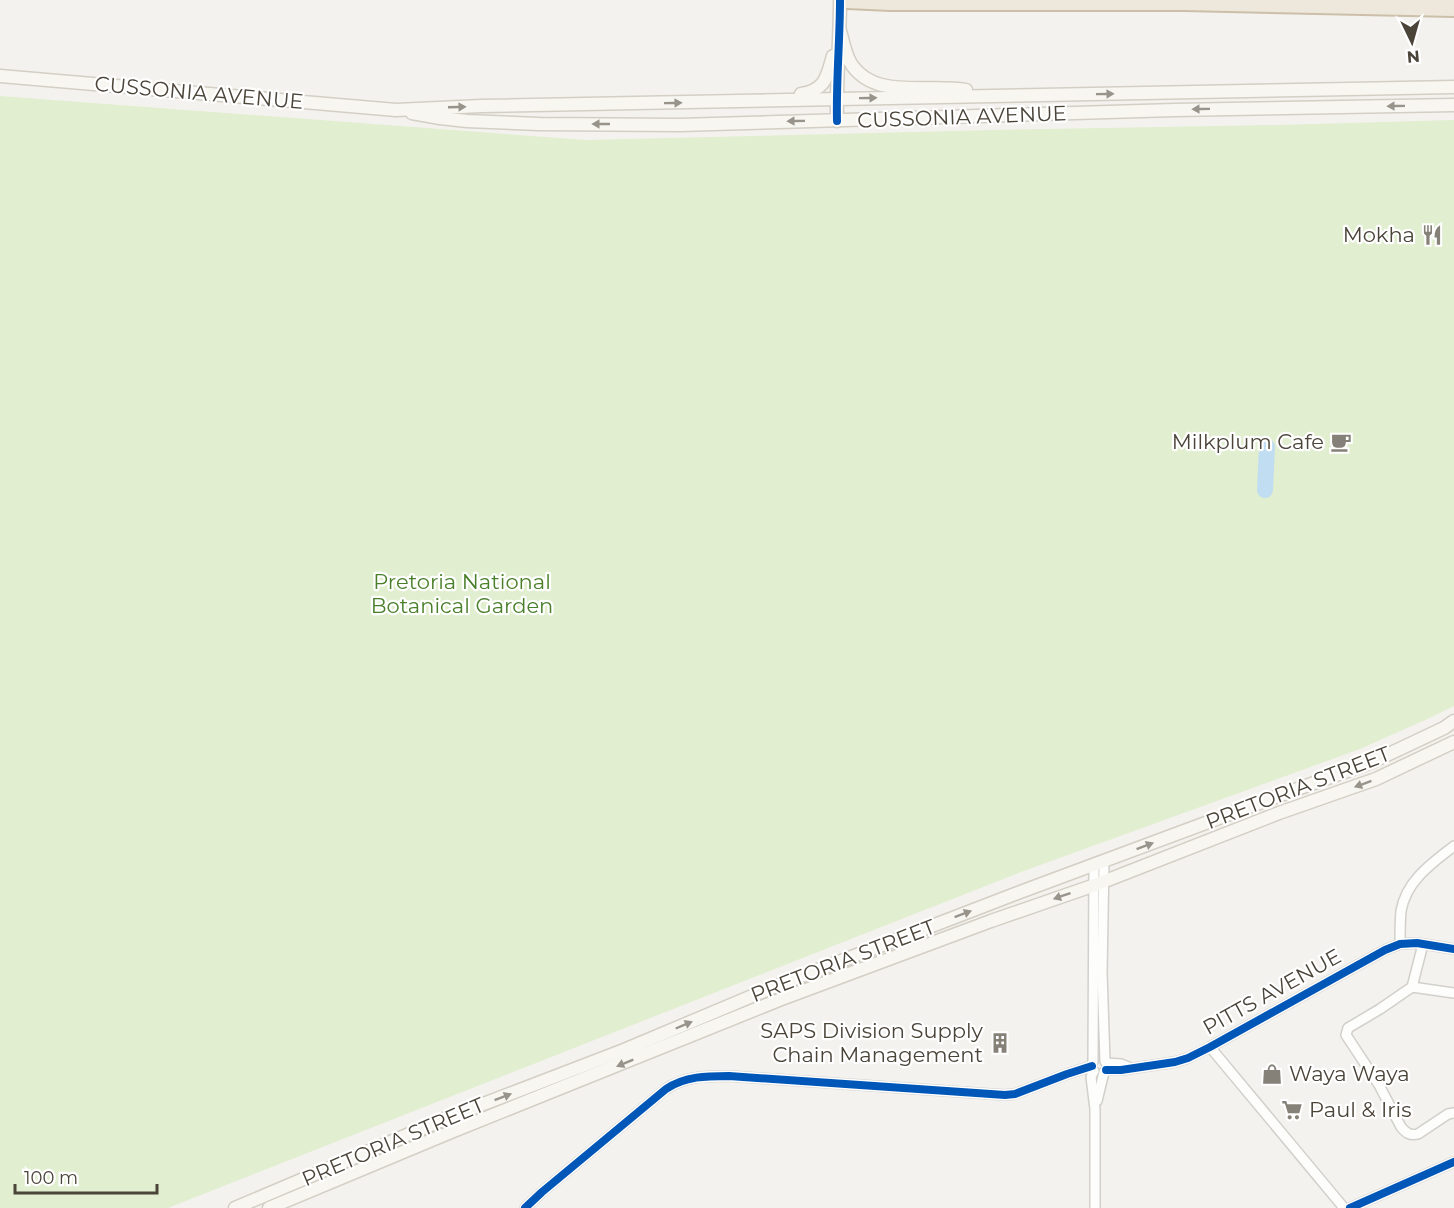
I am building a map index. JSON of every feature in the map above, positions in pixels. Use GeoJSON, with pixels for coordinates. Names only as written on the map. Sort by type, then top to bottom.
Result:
{"type":"FeatureCollection","features":[{"type":"Feature","properties":{"kind":"highway"},"geometry":{"type":"LineString","coordinates":[[847,0],[1184,2],[1454,8]]}},
{"type":"Feature","properties":{"kind":"main road"},"geometry":{"type":"LineString","coordinates":[[837,121],[840,0]]}},
{"type":"Feature","properties":{"kind":"main road"},"geometry":{"type":"LineString","coordinates":[[840,30],[851,64],[873,83],[893,87],[962,89],[982,96]]}},
{"type":"Feature","properties":{"kind":"main road"},"geometry":{"type":"LineString","coordinates":[[761,100],[809,93],[818,88],[828,74],[840,30]]}},
{"type":"Feature","properties":{"kind":"main road","name":"CUSSONIA AVENUE"},"geometry":{"type":"LineString","coordinates":[[0,76],[399,110],[454,120],[539,124],[680,125],[1175,110],[1454,105]]}},
{"type":"Feature","properties":{"kind":"main road","name":"CUSSONIA AVENUE"},"geometry":{"type":"LineString","coordinates":[[399,110],[469,106],[1454,87]]}},
{"type":"Feature","properties":{"kind":"main road","name":"PRETORIA STREET"},"geometry":{"type":"LineString","coordinates":[[236,1208],[447,1118],[624,1050],[776,986],[1372,762],[1454,721]]}},
{"type":"Feature","properties":{"kind":"main road","name":"PRETORIA STREET"},"geometry":{"type":"LineString","coordinates":[[270,1208],[451,1132],[779,1000],[991,921],[1099,884],[1279,813],[1377,779],[1454,742]]}},
{"type":"Feature","properties":{"kind":"street"},"geometry":{"type":"LineString","coordinates":[[1400,944],[1402,910],[1407,894],[1416,878],[1454,846]]}},
{"type":"Feature","properties":{"kind":"street"},"geometry":{"type":"LineString","coordinates":[[1095,1208],[1095,1109],[1091,1077],[1099,863]]}},
{"type":"Feature","properties":{"kind":"street"},"geometry":{"type":"LineString","coordinates":[[1095,1109],[1105,1066],[1099,884]]}},
{"type":"Feature","properties":{"kind":"street","name":"PITTS AVENUE"},"geometry":{"type":"LineString","coordinates":[[525,1208],[666,1089],[685,1080],[729,1076],[1015,1094],[1067,1074],[1093,1067],[1099,1059],[1105,1066],[1119,1064],[1131,1068],[1188,1058],[1385,950],[1400,944],[1423,944],[1454,949]]}},
{"type":"Feature","properties":{"kind":"street"},"geometry":{"type":"LineString","coordinates":[[1423,944],[1412,987],[1348,1028],[1346,1035],[1406,1132],[1413,1135],[1418,1134],[1448,1114],[1454,1113]]}},
{"type":"Feature","properties":{"kind":"street"},"geometry":{"type":"LineString","coordinates":[[1412,987],[1454,993]]}},
{"type":"Feature","properties":{"kind":"street"},"geometry":{"type":"LineString","coordinates":[[1210,1047],[1344,1208]]}},
{"type":"Feature","properties":{"kind":"street"},"geometry":{"type":"LineString","coordinates":[[1350,1208],[1454,1162]]}},
{"type":"Feature","properties":{"kind":"green space","name":"Pretoria National Botanical Garden"},"geometry":{"type":"Polygon","coordinates":[[[0,96],[586,140],[1454,120],[1454,706],[1360,749],[1021,872],[168,1208],[0,1208],[0,96]]]}},
{"type":"Feature","properties":{"kind":"waterway"},"geometry":{"type":"LineString","coordinates":[[1265,490],[1267,447]]}},
{"type":"Feature","properties":{"kind":"cycle path"},"geometry":{"type":"LineString","coordinates":[[837,121],[840,0]]}},
{"type":"Feature","properties":{"kind":"cycle path"},"geometry":{"type":"LineString","coordinates":[[1106,1070],[1121,1070],[1188,1058],[1385,950],[1400,944],[1417,943],[1454,949]]}},
{"type":"Feature","properties":{"kind":"cycle path"},"geometry":{"type":"LineString","coordinates":[[525,1208],[666,1089],[688,1079],[729,1076],[1005,1095],[1015,1094],[1092,1066]]}},
{"type":"Feature","properties":{"kind":"cycle path"},"geometry":{"type":"LineString","coordinates":[[1350,1208],[1454,1162]]}},
{"type":"Feature","properties":{"kind":"place","name":"Mokha"},"geometry":{"type":"Point","coordinates":[1432,235]}},
{"type":"Feature","properties":{"kind":"place","name":"Milkplum Cafe"},"geometry":{"type":"Point","coordinates":[1341,442]}},
{"type":"Feature","properties":{"kind":"place","name":"SAPS Division Supply Chain Management"},"geometry":{"type":"Point","coordinates":[1000,1043]}},
{"type":"Feature","properties":{"kind":"place","name":"Waya Waya"},"geometry":{"type":"Point","coordinates":[1272,1074]}},
{"type":"Feature","properties":{"kind":"place","name":"Paul & Iris"},"geometry":{"type":"Point","coordinates":[1292,1110]}}]}
